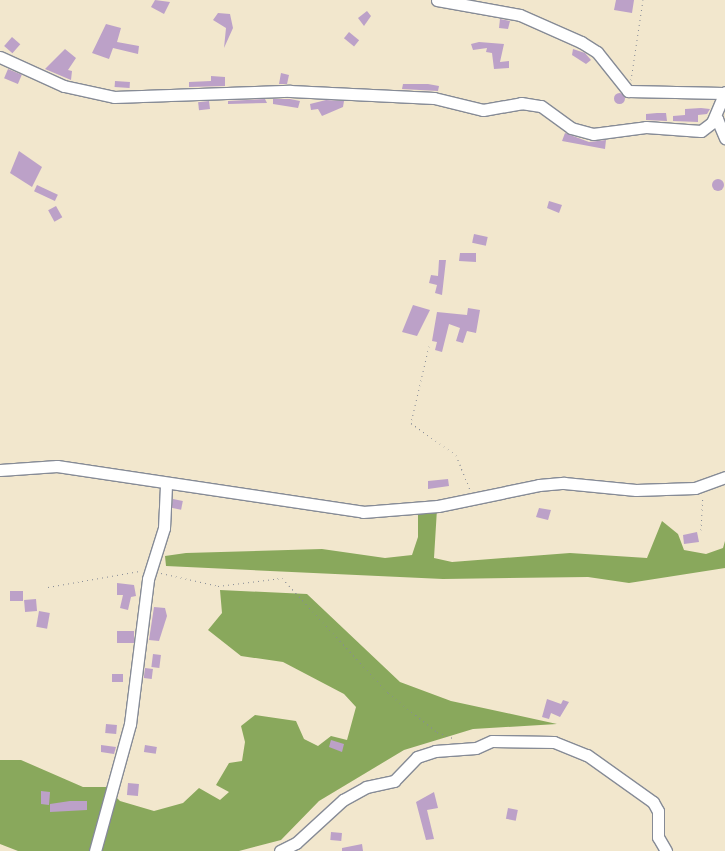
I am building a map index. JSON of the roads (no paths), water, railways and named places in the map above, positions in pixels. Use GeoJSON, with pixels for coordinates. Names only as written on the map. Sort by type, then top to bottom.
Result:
{"type":"FeatureCollection","features":[{"type":"Feature","properties":{"kind":"street"},"geometry":{"type":"LineString","coordinates":[[437,0],[520,14],[581,42],[597,52],[628,90],[724,92],[712,122],[717,119]]}},
{"type":"Feature","properties":{"kind":"street"},"geometry":{"type":"LineString","coordinates":[[0,56],[64,86],[114,97],[290,91],[434,98],[483,110],[521,103],[541,106],[571,128],[593,134],[646,127],[701,131],[717,119]]}},
{"type":"Feature","properties":{"kind":"street"},"geometry":{"type":"LineString","coordinates":[[717,119],[725,138]]}},
{"type":"Feature","properties":{"kind":"street"},"geometry":{"type":"LineString","coordinates":[[0,470],[56,466],[166,485],[363,512],[438,506],[472,496],[564,483],[636,490],[702,485],[725,477]]}},
{"type":"Feature","properties":{"kind":"street"},"geometry":{"type":"LineString","coordinates":[[95,851],[130,724],[152,571],[161,549],[166,485]]}},
{"type":"Feature","properties":{"kind":"street"},"geometry":{"type":"LineString","coordinates":[[280,851],[296,843],[343,800],[366,787],[394,781],[417,757],[435,751],[476,748],[492,741],[554,742],[587,755],[653,802],[658,811],[658,837],[666,851]]}}]}
